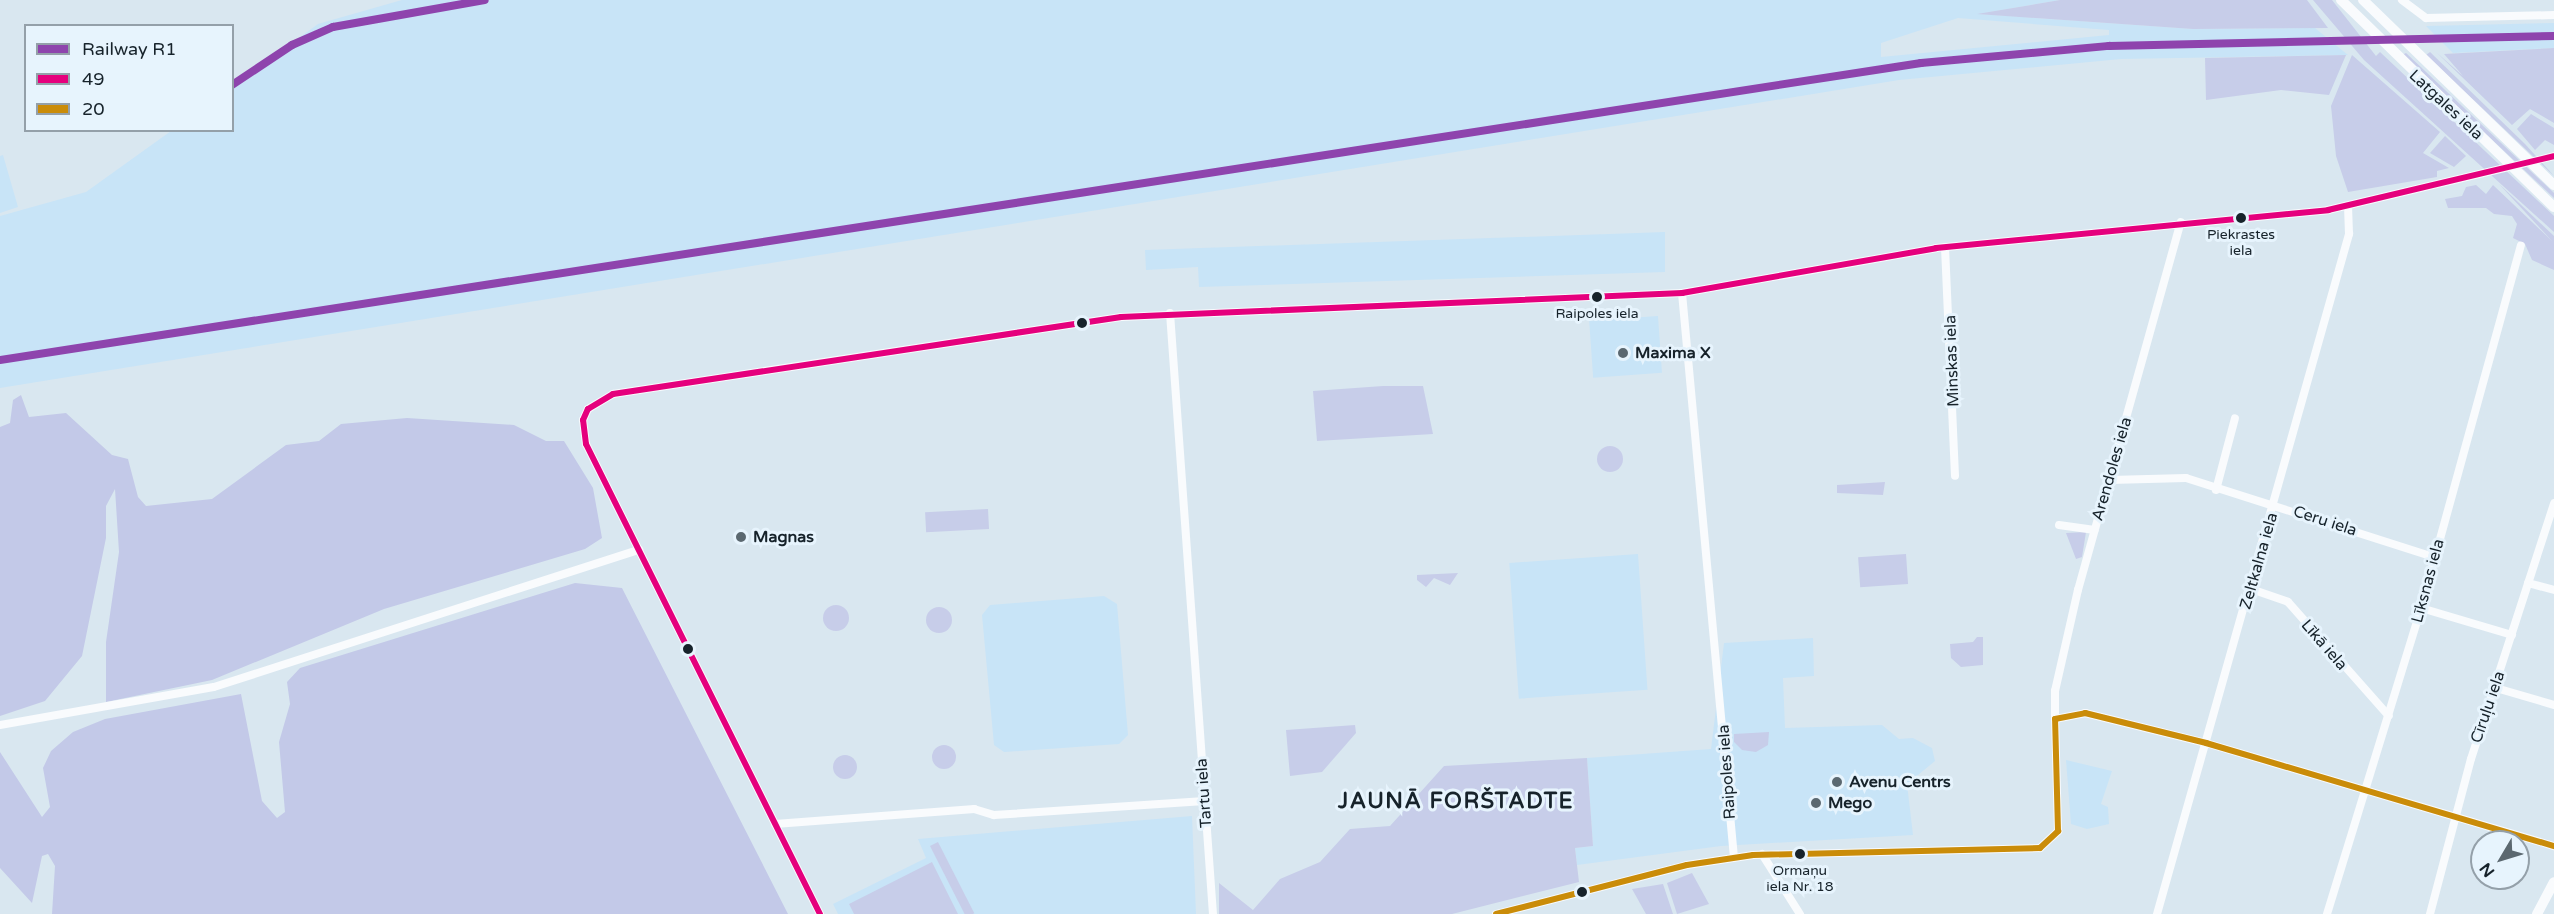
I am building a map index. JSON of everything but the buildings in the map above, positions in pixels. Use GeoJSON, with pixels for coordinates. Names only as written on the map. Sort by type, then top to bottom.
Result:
{"type":"FeatureCollection","features":[{"type":"Feature","properties":{"kind":"street","name":"Latgales iela"},"geometry":{"type":"LineString","coordinates":[[2341,0],[2554,207]]}},
{"type":"Feature","properties":{"kind":"street","name":"Latgales iela"},"geometry":{"type":"LineString","coordinates":[[2363,0],[2554,185]]}},
{"type":"Feature","properties":{"kind":"street"},"geometry":{"type":"LineString","coordinates":[[2402,0],[2427,18],[2554,15]]}},
{"type":"Feature","properties":{"kind":"street"},"geometry":{"type":"LineString","coordinates":[[820,914],[586,444],[583,420],[588,409],[633,389],[1071,321],[1170,313],[1682,293],[1945,247],[2348,206],[2554,156]]}},
{"type":"Feature","properties":{"kind":"street","name":"Zeltkalna iela"},"geometry":{"type":"LineString","coordinates":[[2157,914],[2251,589],[2349,234],[2348,206]]}},
{"type":"Feature","properties":{"kind":"street","name":"Arendoles iela"},"geometry":{"type":"LineString","coordinates":[[1496,914],[1734,858],[1762,854],[2040,848],[2058,831],[2055,691],[2095,530],[2181,222]]}},
{"type":"Feature","properties":{"kind":"street","name":"Līksnas iela"},"geometry":{"type":"LineString","coordinates":[[2327,914],[2363,789],[2389,716],[2421,608],[2521,246]]}},
{"type":"Feature","properties":{"kind":"street","name":"Minskas iela"},"geometry":{"type":"LineString","coordinates":[[1945,247],[1955,476]]}},
{"type":"Feature","properties":{"kind":"street","name":"Raipoles iela"},"geometry":{"type":"LineString","coordinates":[[1682,293],[1734,858]]}},
{"type":"Feature","properties":{"kind":"street","name":"Tartu iela"},"geometry":{"type":"LineString","coordinates":[[1170,313],[1213,914]]}},
{"type":"Feature","properties":{"kind":"street"},"geometry":{"type":"LineString","coordinates":[[2216,490],[2235,418]]}},
{"type":"Feature","properties":{"kind":"street","name":"Ceru iela"},"geometry":{"type":"LineString","coordinates":[[2110,480],[2140,483],[2172,476],[2216,490],[2274,504],[2434,557]]}},
{"type":"Feature","properties":{"kind":"street","name":"Cīruļu iela"},"geometry":{"type":"LineString","coordinates":[[2430,914],[2457,816],[2554,503]]}},
{"type":"Feature","properties":{"kind":"street"},"geometry":{"type":"LineString","coordinates":[[2059,525],[2095,530]]}},
{"type":"Feature","properties":{"kind":"street"},"geometry":{"type":"LineString","coordinates":[[0,725],[214,687],[639,550]]}},
{"type":"Feature","properties":{"kind":"street"},"geometry":{"type":"LineString","coordinates":[[2528,583],[2554,590]]}},
{"type":"Feature","properties":{"kind":"street","name":"Līkā iela"},"geometry":{"type":"LineString","coordinates":[[2251,589],[2288,602],[2389,716]]}},
{"type":"Feature","properties":{"kind":"street"},"geometry":{"type":"LineString","coordinates":[[2421,608],[2512,635]]}},
{"type":"Feature","properties":{"kind":"street"},"geometry":{"type":"LineString","coordinates":[[2496,688],[2554,705]]}},
{"type":"Feature","properties":{"kind":"street"},"geometry":{"type":"LineString","coordinates":[[2055,719],[2101,714],[2554,846]]}},
{"type":"Feature","properties":{"kind":"street"},"geometry":{"type":"LineString","coordinates":[[775,824],[974,809],[994,815],[1205,801]]}},
{"type":"Feature","properties":{"kind":"street"},"geometry":{"type":"LineString","coordinates":[[1762,854],[1800,914]]}},
{"type":"Feature","properties":{"kind":"street"},"geometry":{"type":"LineString","coordinates":[[2537,914],[2554,882]]}},
{"type":"Feature","properties":{"kind":"shaded area"},"geometry":{"type":"Polygon","coordinates":[[[402,0],[2060,0],[1979,14],[2193,29],[2315,28],[2348,55],[2121,59],[1899,80],[0,388],[0,216],[86,192],[170,132],[234,132],[234,85],[318,24],[402,0]],[[1958,18],[1881,43],[1881,57],[2109,35],[2109,30],[1958,18]]]}},
{"type":"Feature","properties":{"kind":"shaded area"},"geometry":{"type":"Polygon","coordinates":[[[2060,0],[2307,0],[2328,28],[2193,29],[1977,14],[2060,0]]]}},
{"type":"Feature","properties":{"kind":"shaded area"},"geometry":{"type":"Polygon","coordinates":[[[2313,0],[2332,0],[2376,56],[2380,52],[2554,216],[2554,232],[2364,60],[2313,0]]]}},
{"type":"Feature","properties":{"kind":"shaded area"},"geometry":{"type":"Polygon","coordinates":[[[2554,23],[2554,48],[2453,53],[2426,26],[2554,23]]]}},
{"type":"Feature","properties":{"kind":"shaded area"},"geometry":{"type":"Polygon","coordinates":[[[2554,48],[2554,123],[2530,109],[2512,125],[2436,52],[2463,76],[2444,54],[2554,48]]]}},
{"type":"Feature","properties":{"kind":"shaded area"},"geometry":{"type":"Polygon","coordinates":[[[2430,52],[2525,144],[2554,176],[2426,55],[2430,52]]]}},
{"type":"Feature","properties":{"kind":"shaded area"},"geometry":{"type":"Polygon","coordinates":[[[2406,53],[2554,193],[2554,198],[2402,55],[2406,53]]]}},
{"type":"Feature","properties":{"kind":"shaded area"},"geometry":{"type":"Polygon","coordinates":[[[2346,55],[2329,95],[2281,90],[2206,100],[2205,58],[2346,55]]]}},
{"type":"Feature","properties":{"kind":"shaded area"},"geometry":{"type":"Polygon","coordinates":[[[2352,55],[2440,132],[2423,153],[2449,168],[2437,171],[2437,177],[2348,192],[2336,156],[2331,106],[2352,55]]]}},
{"type":"Feature","properties":{"kind":"shaded area"},"geometry":{"type":"Polygon","coordinates":[[[2531,114],[2554,128],[2554,145],[2545,140],[2535,150],[2517,129],[2531,114]]]}},
{"type":"Feature","properties":{"kind":"shaded area"},"geometry":{"type":"Polygon","coordinates":[[[2445,136],[2466,156],[2454,167],[2430,153],[2445,136]]]}},
{"type":"Feature","properties":{"kind":"shaded area"},"geometry":{"type":"Polygon","coordinates":[[[3,155],[18,207],[0,213],[0,156],[3,155]]]}},
{"type":"Feature","properties":{"kind":"shaded area"},"geometry":{"type":"Polygon","coordinates":[[[2499,184],[2554,236],[2554,270],[2532,260],[2525,244],[2513,238],[2517,224],[2512,216],[2494,214],[2486,208],[2448,208],[2445,199],[2462,196],[2466,187],[2476,185],[2486,194],[2493,185],[2552,241],[2499,184]]]}},
{"type":"Feature","properties":{"kind":"shaded area"},"geometry":{"type":"Polygon","coordinates":[[[1665,232],[1665,272],[1199,287],[1198,267],[1146,270],[1145,250],[1665,232]]]}},
{"type":"Feature","properties":{"kind":"shaded area"},"geometry":{"type":"Polygon","coordinates":[[[1658,316],[1662,373],[1593,378],[1589,321],[1658,316]]]}},
{"type":"Feature","properties":{"kind":"shaded area"},"geometry":{"type":"Polygon","coordinates":[[[1383,386],[1423,386],[1433,434],[1317,441],[1313,391],[1383,386]]]}},
{"type":"Feature","properties":{"kind":"shaded area"},"geometry":{"type":"Polygon","coordinates":[[[21,395],[29,417],[66,413],[112,455],[128,459],[138,497],[146,506],[212,499],[286,445],[319,441],[341,424],[407,418],[514,425],[546,441],[564,441],[593,488],[602,538],[585,549],[384,609],[212,680],[106,702],[106,642],[119,552],[115,489],[106,506],[106,538],[82,656],[45,701],[0,716],[0,427],[10,423],[13,400],[21,395]]]}},
{"type":"Feature","properties":{"kind":"shaded area"},"geometry":{"type":"Polygon","coordinates":[[[1610,446],[1619,450],[1623,459],[1619,468],[1610,472],[1601,468],[1597,459],[1601,450],[1610,446]]]}},
{"type":"Feature","properties":{"kind":"shaded area"},"geometry":{"type":"Polygon","coordinates":[[[1885,482],[1883,495],[1837,493],[1837,485],[1885,482]]]}},
{"type":"Feature","properties":{"kind":"shaded area"},"geometry":{"type":"Polygon","coordinates":[[[988,509],[989,529],[926,532],[925,512],[988,509]]]}},
{"type":"Feature","properties":{"kind":"shaded area"},"geometry":{"type":"Polygon","coordinates":[[[2086,532],[2082,557],[2076,559],[2066,533],[2086,532]]]}},
{"type":"Feature","properties":{"kind":"shaded area"},"geometry":{"type":"Polygon","coordinates":[[[1638,554],[1647,690],[1519,699],[1509,563],[1638,554]]]}},
{"type":"Feature","properties":{"kind":"shaded area"},"geometry":{"type":"Polygon","coordinates":[[[1906,554],[1908,584],[1860,587],[1858,557],[1906,554]]]}},
{"type":"Feature","properties":{"kind":"shaded area"},"geometry":{"type":"Polygon","coordinates":[[[1458,573],[1450,585],[1434,578],[1426,587],[1417,580],[1417,575],[1458,573]]]}},
{"type":"Feature","properties":{"kind":"shaded area"},"geometry":{"type":"Polygon","coordinates":[[[575,583],[622,588],[788,914],[52,914],[55,866],[48,854],[42,856],[32,903],[0,868],[0,752],[42,817],[50,807],[43,768],[51,751],[73,732],[105,719],[241,694],[262,801],[277,818],[285,812],[279,742],[290,704],[287,682],[300,668],[575,583]]]}},
{"type":"Feature","properties":{"kind":"shaded area"},"geometry":{"type":"Polygon","coordinates":[[[1104,596],[1117,604],[1128,735],[1119,744],[1004,752],[994,745],[982,615],[990,605],[1104,596]]]}},
{"type":"Feature","properties":{"kind":"shaded area"},"geometry":{"type":"Polygon","coordinates":[[[836,605],[845,609],[849,618],[845,627],[836,631],[827,627],[823,618],[827,609],[836,605]]]}},
{"type":"Feature","properties":{"kind":"shaded area"},"geometry":{"type":"Polygon","coordinates":[[[939,607],[948,611],[952,620],[948,629],[939,633],[930,629],[926,620],[930,611],[939,607]]]}},
{"type":"Feature","properties":{"kind":"shaded area"},"geometry":{"type":"Polygon","coordinates":[[[1977,637],[1983,637],[1983,665],[1961,667],[1951,658],[1950,644],[1973,642],[1977,637]]]}},
{"type":"Feature","properties":{"kind":"shaded area"},"geometry":{"type":"Polygon","coordinates":[[[1813,638],[1814,676],[1783,678],[1785,728],[1882,725],[1899,739],[1913,738],[1932,748],[1935,761],[1907,784],[1913,835],[1721,846],[1577,865],[1575,848],[1593,846],[1587,758],[1711,749],[1724,643],[1813,638]]]}},
{"type":"Feature","properties":{"kind":"shaded area"},"geometry":{"type":"Polygon","coordinates":[[[1355,725],[1356,733],[1322,772],[1290,776],[1286,730],[1355,725]]]}},
{"type":"Feature","properties":{"kind":"shaded area"},"geometry":{"type":"Polygon","coordinates":[[[1769,732],[1768,745],[1756,752],[1742,750],[1734,742],[1734,734],[1769,732]]]}},
{"type":"Feature","properties":{"kind":"shaded area"},"geometry":{"type":"Polygon","coordinates":[[[944,745],[953,748],[956,757],[953,766],[944,769],[935,766],[932,757],[935,748],[944,745]]]}},
{"type":"Feature","properties":{"kind":"shaded area"},"geometry":{"type":"Polygon","coordinates":[[[845,755],[850,756],[856,762],[856,772],[850,778],[845,779],[840,778],[834,772],[833,767],[834,762],[840,756],[845,755]]]}},
{"type":"Feature","properties":{"kind":"shaded area"},"geometry":{"type":"Polygon","coordinates":[[[1587,758],[1593,846],[1575,848],[1579,882],[1452,914],[1219,914],[1219,883],[1253,910],[1280,879],[1320,862],[1350,829],[1390,826],[1444,766],[1587,758]]]}},
{"type":"Feature","properties":{"kind":"shaded area"},"geometry":{"type":"Polygon","coordinates":[[[2066,760],[2112,771],[2101,804],[2108,807],[2109,824],[2087,829],[2071,824],[2066,760]]]}},
{"type":"Feature","properties":{"kind":"shaded area"},"geometry":{"type":"Polygon","coordinates":[[[1192,816],[1196,914],[838,914],[833,904],[926,858],[918,839],[1192,816]]]}},
{"type":"Feature","properties":{"kind":"shaded area"},"geometry":{"type":"Polygon","coordinates":[[[938,842],[974,913],[965,914],[930,846],[938,842]]]}},
{"type":"Feature","properties":{"kind":"shaded area"},"geometry":{"type":"Polygon","coordinates":[[[932,862],[958,914],[854,914],[849,904],[932,862]]]}},
{"type":"Feature","properties":{"kind":"shaded area"},"geometry":{"type":"Polygon","coordinates":[[[1692,873],[1709,904],[1677,914],[1667,883],[1692,873]]]}},
{"type":"Feature","properties":{"kind":"shaded area"},"geometry":{"type":"Polygon","coordinates":[[[1663,884],[1673,914],[1646,914],[1632,889],[1663,884]]]}},
{"type":"Feature","properties":{"kind":"rail line","name":"R1"},"geometry":{"type":"LineString","coordinates":[[234,84],[292,45],[333,27],[485,0]]}},
{"type":"Feature","properties":{"kind":"rail line","name":"R1"},"geometry":{"type":"LineString","coordinates":[[0,360],[1921,63],[2109,46],[2554,36]]}},
{"type":"Feature","properties":{"kind":"transit line","name":"49"},"geometry":{"type":"LineString","coordinates":[[820,914],[586,444],[583,420],[588,409],[613,394],[1121,317],[1682,293],[1936,248],[2328,210],[2554,156]]}},
{"type":"Feature","properties":{"kind":"transit line","name":"20"},"geometry":{"type":"LineString","coordinates":[[1496,914],[1687,865],[1753,855],[2040,848],[2058,831],[2055,719],[2085,713],[2206,743],[2554,846]]}},
{"type":"Feature","properties":{"kind":"place","name":"Piekrastes iela"},"geometry":{"type":"Point","coordinates":[2241,218]}},
{"type":"Feature","properties":{"kind":"place","name":"Raipoles iela"},"geometry":{"type":"Point","coordinates":[1597,297]}},
{"type":"Feature","properties":{"kind":"place","name":"Maxima X"},"geometry":{"type":"Point","coordinates":[1623,353]}},
{"type":"Feature","properties":{"kind":"place","name":"Magnas"},"geometry":{"type":"Point","coordinates":[741,537]}},
{"type":"Feature","properties":{"kind":"place","name":"Avenu Centrs"},"geometry":{"type":"Point","coordinates":[1837,782]}},
{"type":"Feature","properties":{"kind":"place","name":"Mego"},"geometry":{"type":"Point","coordinates":[1816,803]}},
{"type":"Feature","properties":{"kind":"place","name":"Ormaņu iela Nr. 18"},"geometry":{"type":"Point","coordinates":[1800,854]}},
{"type":"Feature","properties":{"kind":"district","name":"JAUNĀ FORŠTADTE"},"geometry":{"type":"Point","coordinates":[1456,802]}}]}
